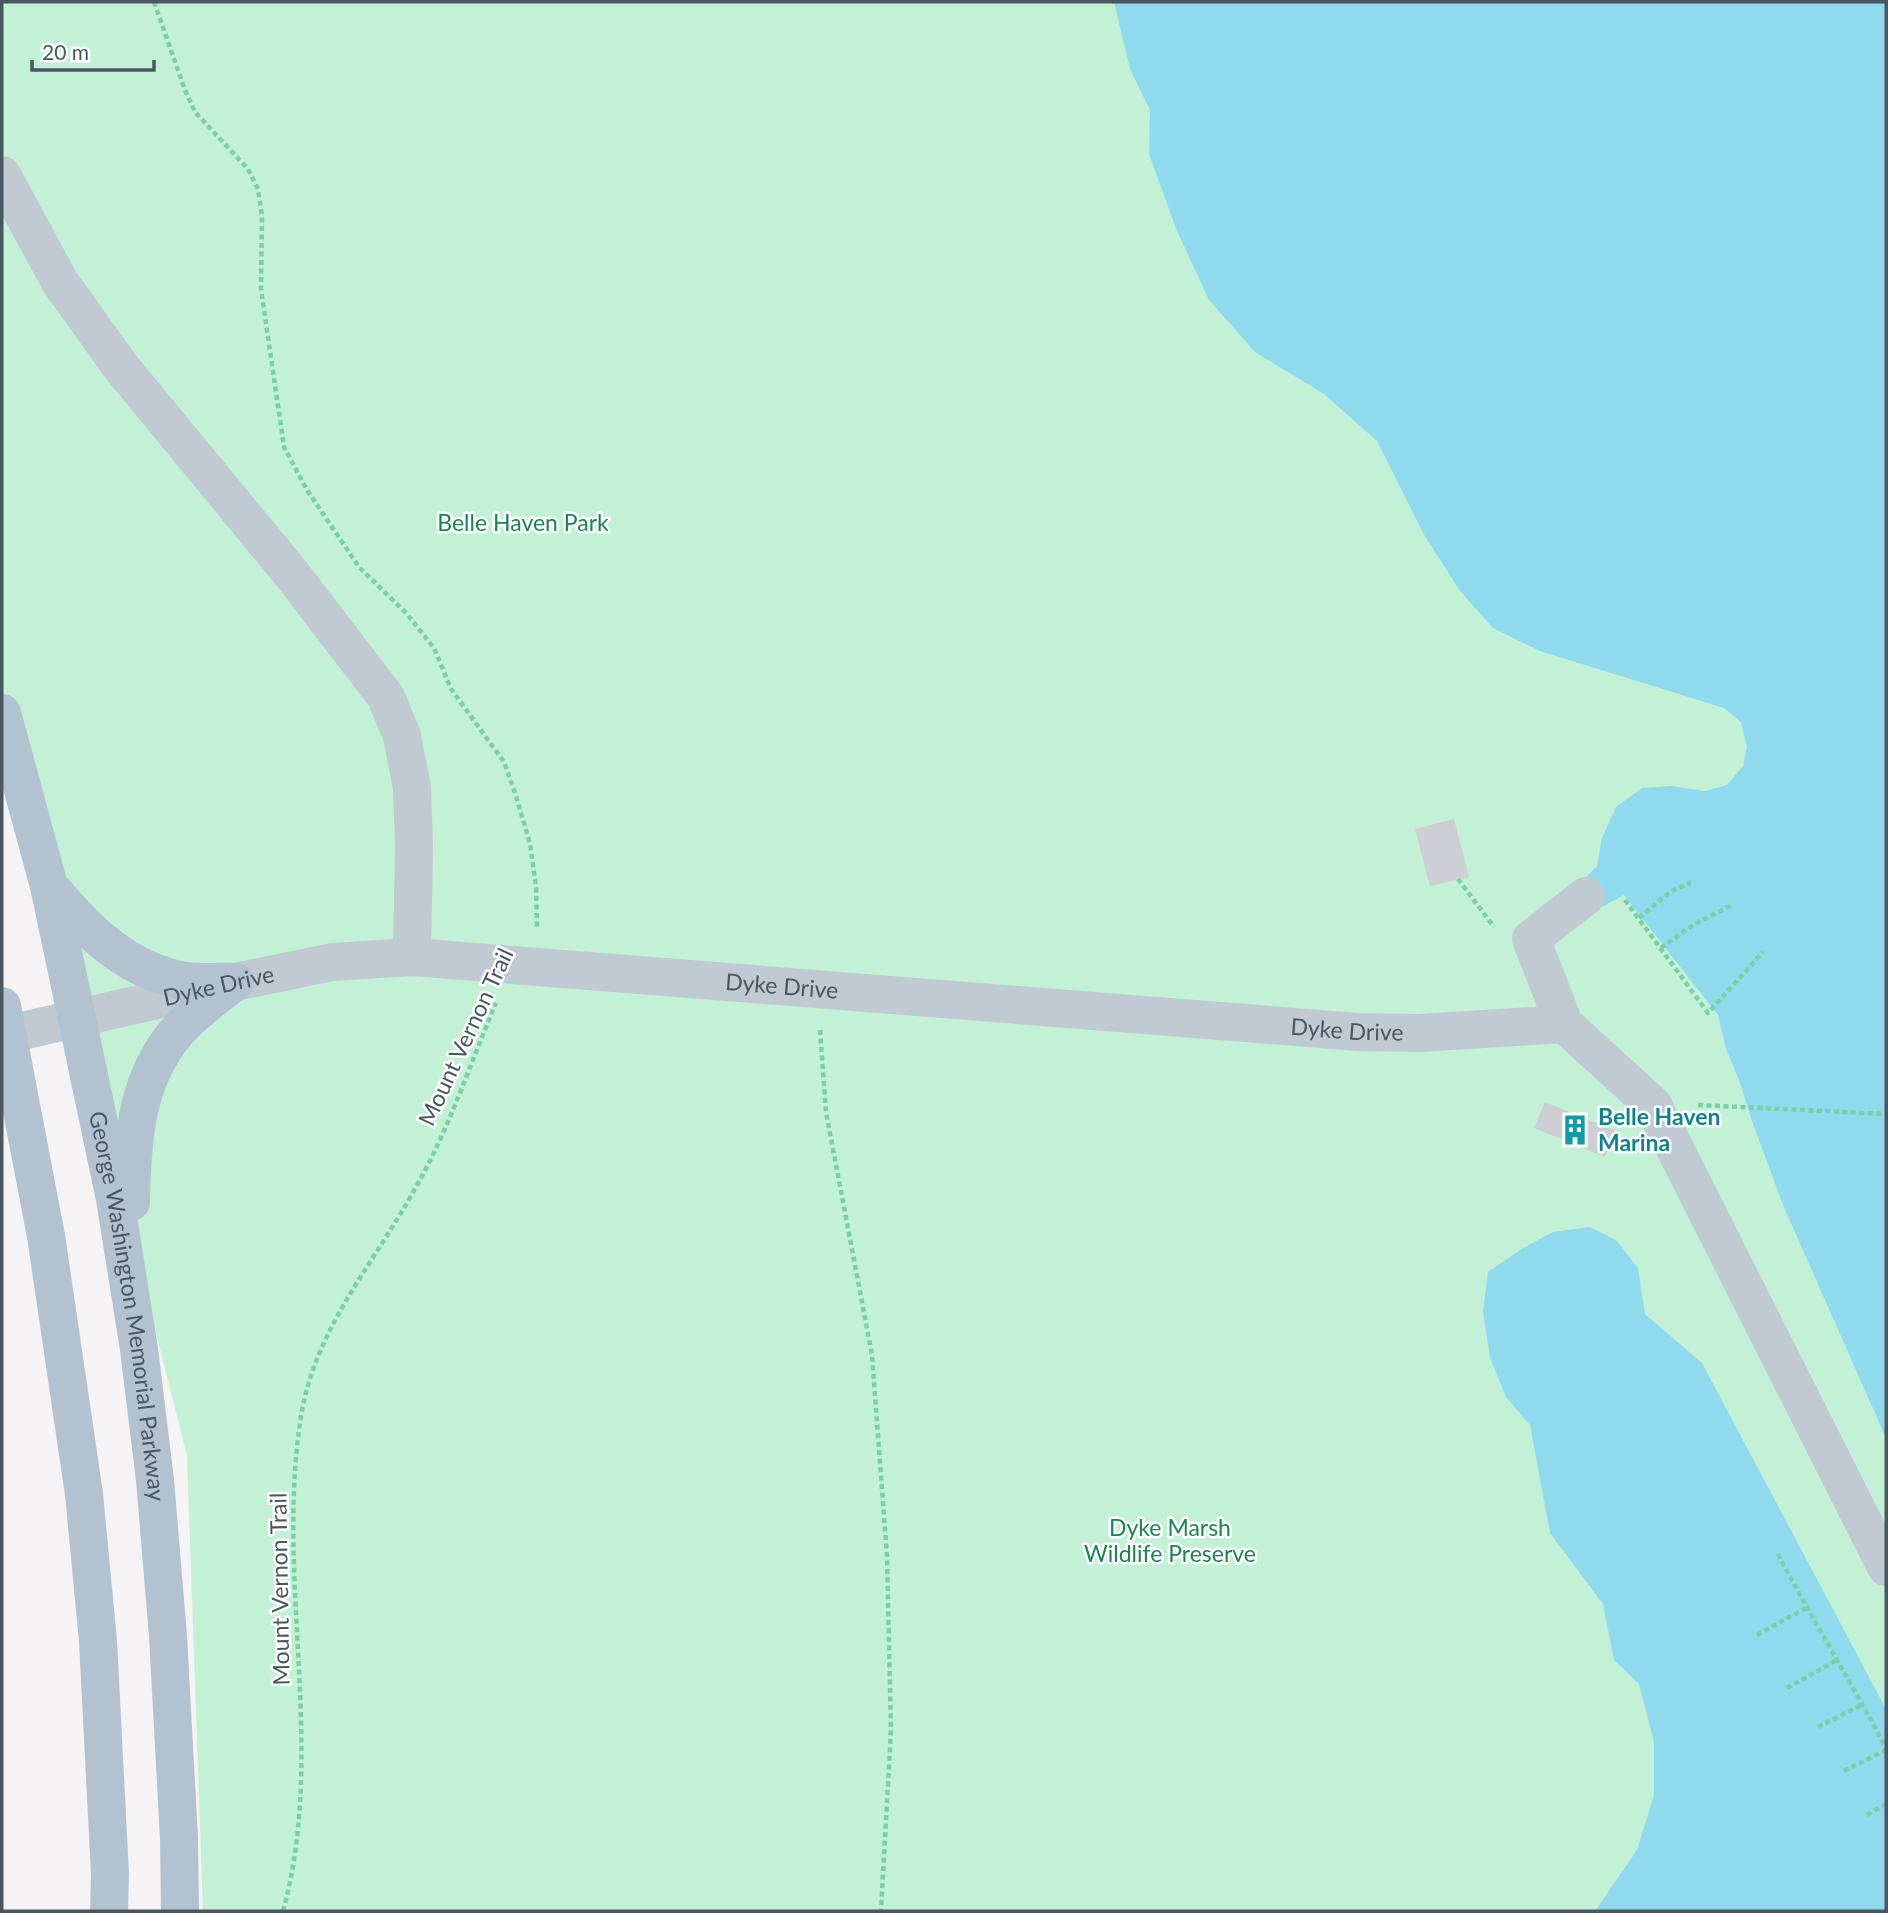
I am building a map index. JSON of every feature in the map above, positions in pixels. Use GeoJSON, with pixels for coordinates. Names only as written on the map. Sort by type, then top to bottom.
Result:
{"type":"FeatureCollection","features":[{"type":"Feature","properties":{"kind":"main road","name":"George Washington Memorial Parkway"},"geometry":{"type":"LineString","coordinates":[[2,712],[49,886],[115,1199],[139,1349],[155,1480],[169,1650],[180,1911]]}},
{"type":"Feature","properties":{"kind":"main road"},"geometry":{"type":"LineString","coordinates":[[49,886],[79,921],[104,944],[138,965],[176,980],[234,982]]}},
{"type":"Feature","properties":{"kind":"main road"},"geometry":{"type":"LineString","coordinates":[[129,1289],[131,1157],[136,1117],[146,1082],[161,1054],[183,1026],[234,982]]}},
{"type":"Feature","properties":{"kind":"main road"},"geometry":{"type":"LineString","coordinates":[[5,1020],[46,1236],[84,1494],[98,1641],[110,1874],[109,1911]]}},
{"type":"Feature","properties":{"kind":"street"},"geometry":{"type":"LineString","coordinates":[[2,175],[60,282],[121,367],[290,572],[386,698],[402,736],[412,788],[412,957]]}},
{"type":"Feature","properties":{"kind":"street"},"geometry":{"type":"LineString","coordinates":[[1600,901],[1531,939],[1564,1024],[1653,1105],[1886,1567]]}},
{"type":"Feature","properties":{"kind":"street","name":"Dyke Drive"},"geometry":{"type":"LineString","coordinates":[[5,1020],[77,1019],[332,962],[412,957],[1358,1032],[1419,1033],[1564,1024]]}},
{"type":"Feature","properties":{"kind":"path","name":"Mount Vernon Trail"},"geometry":{"type":"LineString","coordinates":[[154,2],[195,112],[248,169],[258,189],[262,216],[261,289],[284,447],[307,490],[359,567],[407,614],[433,648],[451,689],[504,762],[530,844],[536,886],[537,926],[496,1004],[452,1112],[416,1187],[331,1327],[308,1383],[300,1418],[295,1488],[294,1560],[300,1699],[299,1824],[290,1886],[283,1911]]}},
{"type":"Feature","properties":{"kind":"path"},"geometry":{"type":"LineString","coordinates":[[1458,879],[1507,944],[1531,939]]}},
{"type":"Feature","properties":{"kind":"path"},"geometry":{"type":"LineString","coordinates":[[1639,918],[1671,891],[1691,883]]}},
{"type":"Feature","properties":{"kind":"path"},"geometry":{"type":"LineString","coordinates":[[1600,901],[1626,900],[1708,1013],[1763,952]]}},
{"type":"Feature","properties":{"kind":"path"},"geometry":{"type":"LineString","coordinates":[[1661,948],[1693,925],[1732,905]]}},
{"type":"Feature","properties":{"kind":"path"},"geometry":{"type":"LineString","coordinates":[[817,991],[826,1112],[872,1355],[886,1543],[891,1730],[881,1911]]}},
{"type":"Feature","properties":{"kind":"path"},"geometry":{"type":"LineString","coordinates":[[1733,1105],[1886,1114]]}},
{"type":"Feature","properties":{"kind":"path"},"geometry":{"type":"LineString","coordinates":[[1778,1554],[1886,1749],[1844,1771]]}},
{"type":"Feature","properties":{"kind":"path"},"geometry":{"type":"LineString","coordinates":[[1757,1635],[1806,1608]]}},
{"type":"Feature","properties":{"kind":"path"},"geometry":{"type":"LineString","coordinates":[[1787,1688],[1837,1660]]}},
{"type":"Feature","properties":{"kind":"path"},"geometry":{"type":"LineString","coordinates":[[1818,1727],[1863,1704]]}},
{"type":"Feature","properties":{"kind":"path"},"geometry":{"type":"LineString","coordinates":[[1867,1815],[1886,1804]]}},
{"type":"Feature","properties":{"kind":"green space","name":"Belle Haven Park"},"geometry":{"type":"Polygon","coordinates":[[[2,2],[1161,2],[1886,825],[1886,1911],[203,1911],[187,1456],[77,1019],[2,753],[2,2]]]}},
{"type":"Feature","properties":{"kind":"water"},"geometry":{"type":"Polygon","coordinates":[[[1114,2],[1886,2],[1886,1438],[1783,1205],[1726,1049],[1718,1015],[1624,895],[1590,913],[1573,891],[1597,866],[1602,838],[1616,807],[1642,788],[1671,786],[1705,791],[1727,785],[1743,766],[1747,747],[1741,722],[1724,708],[1540,651],[1493,628],[1460,591],[1423,533],[1377,441],[1324,394],[1255,352],[1209,300],[1177,231],[1149,154],[1150,110],[1130,69],[1114,2]]]}},
{"type":"Feature","properties":{"kind":"water"},"geometry":{"type":"Polygon","coordinates":[[[1590,1227],[1617,1241],[1638,1268],[1645,1314],[1702,1363],[1886,1709],[1886,1911],[1595,1911],[1637,1850],[1654,1795],[1654,1742],[1639,1684],[1614,1660],[1603,1604],[1550,1533],[1530,1425],[1506,1397],[1490,1358],[1483,1311],[1488,1272],[1553,1232],[1590,1227]]]}},
{"type":"Feature","properties":{"kind":"building"},"geometry":{"type":"Polygon","coordinates":[[[1454,819],[1469,877],[1430,886],[1415,829],[1454,819]]]}},
{"type":"Feature","properties":{"kind":"building","name":"Belle Haven Marina"},"geometry":{"type":"Polygon","coordinates":[[[1545,1102],[1616,1131],[1605,1157],[1534,1128],[1545,1102]]]}},
{"type":"Feature","properties":{"kind":"place","name":"Belle Haven Marina"},"geometry":{"type":"Point","coordinates":[1575,1130]}},
{"type":"Feature","properties":{"kind":"park label","name":"Dyke Marsh Wildlife Preserve"},"geometry":{"type":"Point","coordinates":[1170,1541]}}]}
